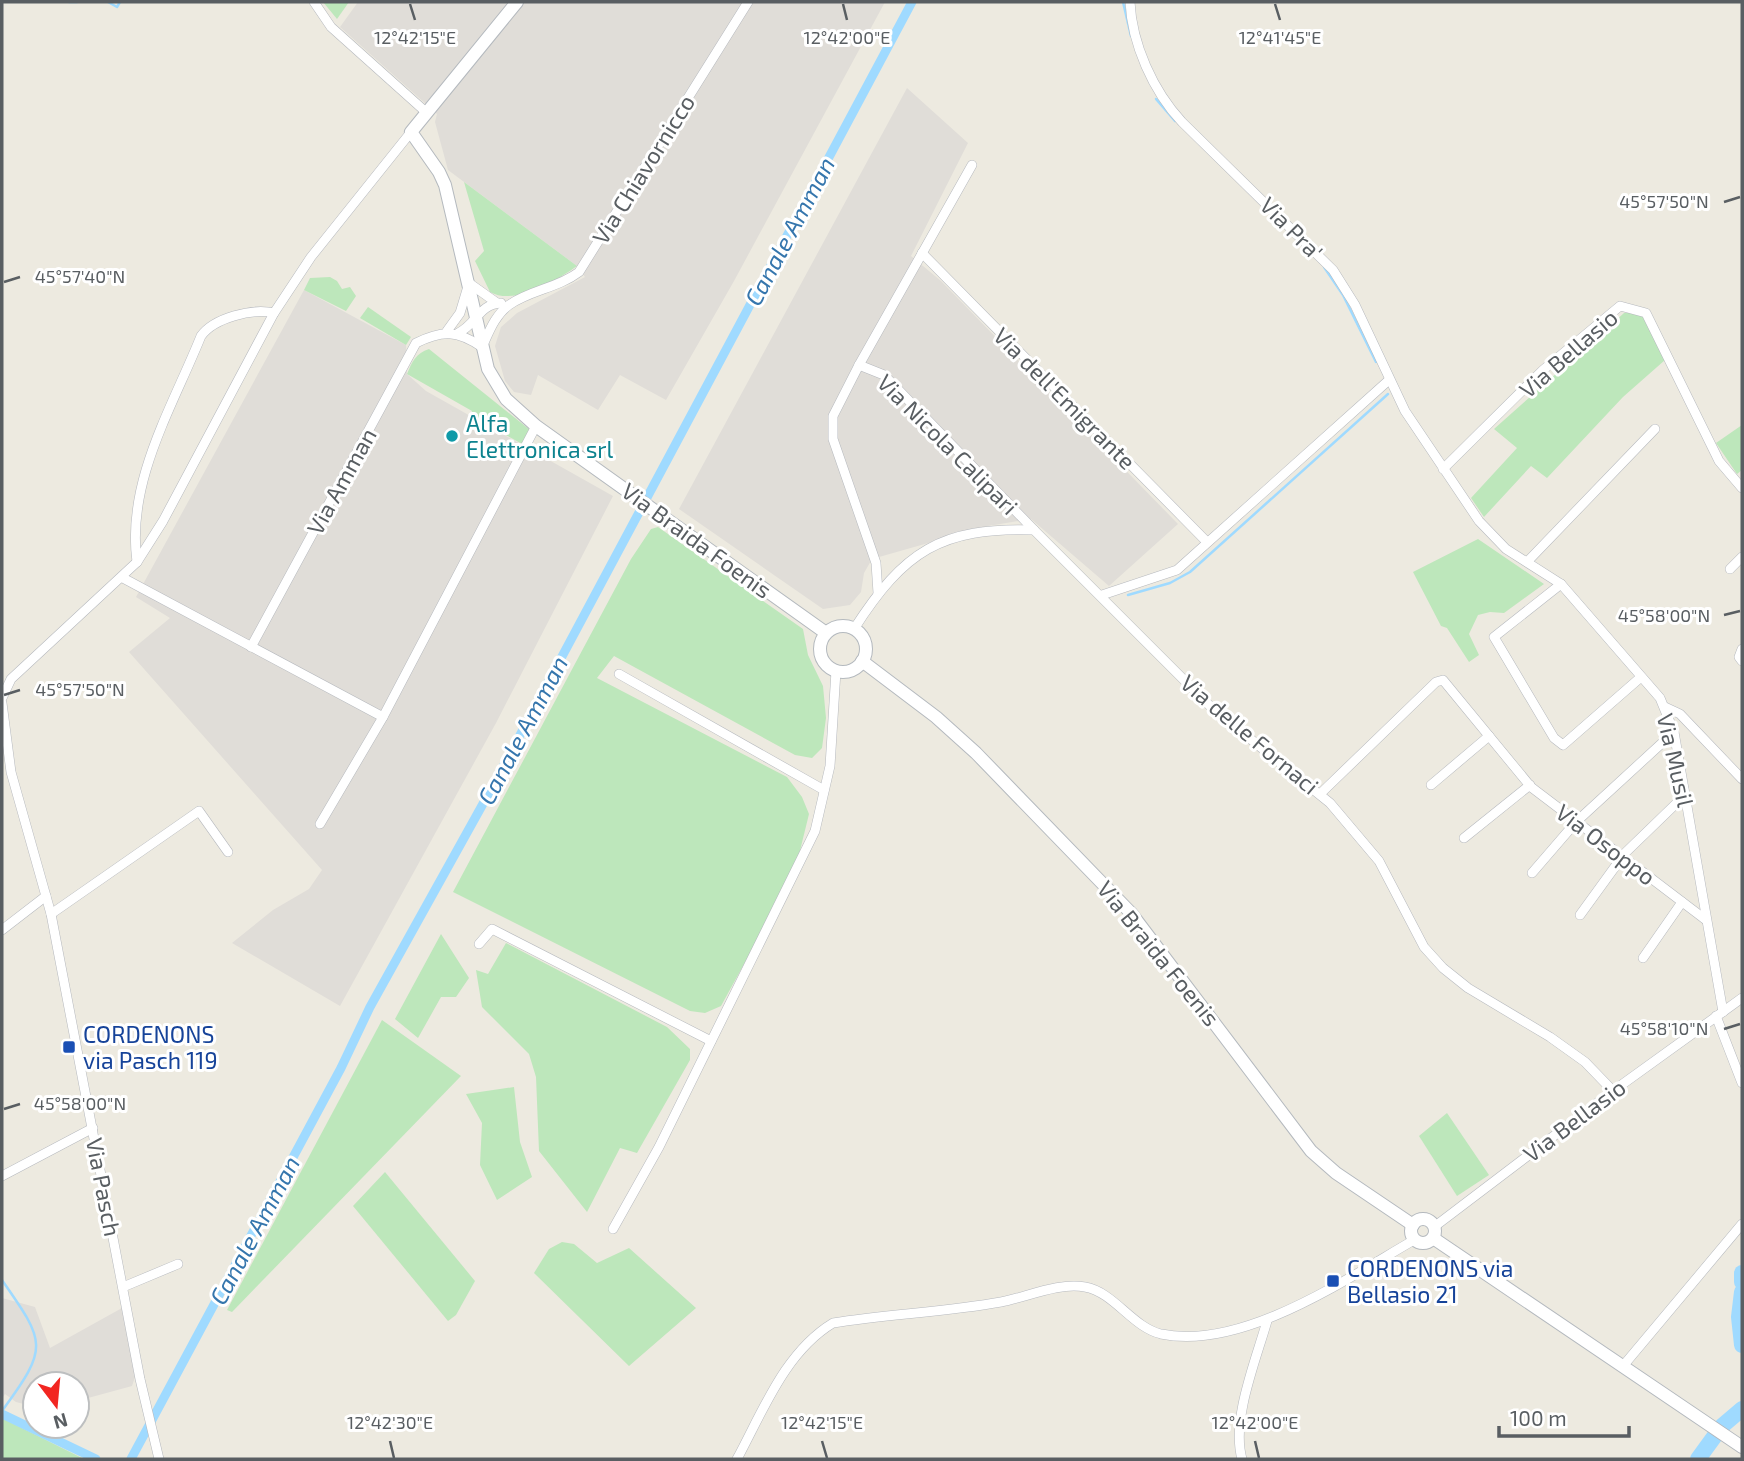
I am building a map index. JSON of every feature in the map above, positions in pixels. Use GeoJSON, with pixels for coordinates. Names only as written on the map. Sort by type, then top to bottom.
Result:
{"type":"FeatureCollection","features":[{"type":"Feature","properties":{"kind":"street"},"geometry":{"type":"LineString","coordinates":[[314,2],[331,27],[427,113]]}},
{"type":"Feature","properties":{"kind":"street"},"geometry":{"type":"LineString","coordinates":[[3,685],[123,578],[137,562],[163,521],[274,313],[311,257],[517,2]]}},
{"type":"Feature","properties":{"kind":"street","name":"Via Chiavornicco"},"geometry":{"type":"LineString","coordinates":[[482,346],[496,319],[510,305],[569,279],[579,271],[748,2]]}},
{"type":"Feature","properties":{"kind":"street","name":"Via Pra'"},"geometry":{"type":"LineString","coordinates":[[1130,2],[1134,32],[1152,79],[1163,98],[1182,122],[1333,270],[1355,305],[1389,380],[1443,469]]}},
{"type":"Feature","properties":{"kind":"street"},"geometry":{"type":"LineString","coordinates":[[411,132],[445,185],[476,316]]}},
{"type":"Feature","properties":{"kind":"street","name":"Via Nicola Calipari"},"geometry":{"type":"LineString","coordinates":[[878,593],[876,562],[833,439],[833,416],[972,165]]}},
{"type":"Feature","properties":{"kind":"street","name":"Via dell'Emigrante"},"geometry":{"type":"LineString","coordinates":[[922,253],[1208,542]]}},
{"type":"Feature","properties":{"kind":"street"},"geometry":{"type":"LineString","coordinates":[[469,283],[497,303],[510,305]]}},
{"type":"Feature","properties":{"kind":"street"},"geometry":{"type":"LineString","coordinates":[[469,283],[464,305],[447,331],[458,333],[482,346]]}},
{"type":"Feature","properties":{"kind":"street"},"geometry":{"type":"LineString","coordinates":[[458,333],[470,328],[476,316],[497,303]]}},
{"type":"Feature","properties":{"kind":"street","name":"Via Bellasio"},"geometry":{"type":"LineString","coordinates":[[1443,469],[1544,370],[1620,306],[1646,313],[1718,461],[1742,488]]}},
{"type":"Feature","properties":{"kind":"street"},"geometry":{"type":"LineString","coordinates":[[137,562],[135,532],[140,484],[201,336],[210,327],[234,317],[251,312],[274,313]]}},
{"type":"Feature","properties":{"kind":"street"},"geometry":{"type":"LineString","coordinates":[[455,320],[476,316],[496,319]]}},
{"type":"Feature","properties":{"kind":"street","name":"Via Braida Foenis"},"geometry":{"type":"LineString","coordinates":[[476,316],[482,346],[499,389],[536,426],[826,633]]}},
{"type":"Feature","properties":{"kind":"street","name":"Via Amman"},"geometry":{"type":"LineString","coordinates":[[251,647],[416,343],[447,331]]}},
{"type":"Feature","properties":{"kind":"street","name":"Via Nicola Calipari"},"geometry":{"type":"LineString","coordinates":[[859,365],[884,375],[1034,530]]}},
{"type":"Feature","properties":{"kind":"street"},"geometry":{"type":"LineString","coordinates":[[1102,595],[1177,570],[1389,380]]}},
{"type":"Feature","properties":{"kind":"street"},"geometry":{"type":"LineString","coordinates":[[320,824],[383,717],[536,426]]}},
{"type":"Feature","properties":{"kind":"street"},"geometry":{"type":"LineString","coordinates":[[1527,562],[1655,429]]}},
{"type":"Feature","properties":{"kind":"street","name":"Via Musil"},"geometry":{"type":"LineString","coordinates":[[1443,469],[1489,533],[1561,584],[1665,707],[1674,732],[1719,1014]]}},
{"type":"Feature","properties":{"kind":"street"},"geometry":{"type":"LineString","coordinates":[[854,629],[878,593],[910,561],[931,545],[990,529],[1034,530]]}},
{"type":"Feature","properties":{"kind":"street","name":"Via delle Fornaci"},"geometry":{"type":"LineString","coordinates":[[1034,530],[1102,595],[1212,708],[1320,794],[1378,861],[1424,947],[1443,968],[1468,988],[1550,1037],[1585,1062],[1613,1091]]}},
{"type":"Feature","properties":{"kind":"street"},"geometry":{"type":"LineString","coordinates":[[1730,569],[1742,557]]}},
{"type":"Feature","properties":{"kind":"street"},"geometry":{"type":"LineString","coordinates":[[123,578],[383,717]]}},
{"type":"Feature","properties":{"kind":"street"},"geometry":{"type":"LineString","coordinates":[[1561,584],[1494,637],[1553,738],[1563,745],[1641,677]]}},
{"type":"Feature","properties":{"kind":"street"},"geometry":{"type":"LineString","coordinates":[[839,626],[854,629],[864,640],[866,654],[852,670],[836,671],[821,657],[820,645],[826,633],[839,626]]}},
{"type":"Feature","properties":{"kind":"street"},"geometry":{"type":"LineString","coordinates":[[1742,649],[1739,657],[1742,660]]}},
{"type":"Feature","properties":{"kind":"street","name":"Via Braida Foenis"},"geometry":{"type":"LineString","coordinates":[[862,661],[936,717],[976,753],[1131,913],[1311,1151],[1336,1173],[1413,1225]]}},
{"type":"Feature","properties":{"kind":"street"},"geometry":{"type":"LineString","coordinates":[[613,1228],[659,1147],[815,831],[830,766],[836,671]]}},
{"type":"Feature","properties":{"kind":"street"},"geometry":{"type":"LineString","coordinates":[[619,674],[824,790]]}},
{"type":"Feature","properties":{"kind":"street","name":"Via Osoppo"},"geometry":{"type":"LineString","coordinates":[[1320,794],[1416,702],[1443,680],[1530,785],[1706,920]]}},
{"type":"Feature","properties":{"kind":"street","name":"Via Pasch"},"geometry":{"type":"LineString","coordinates":[[3,685],[2,701],[10,772],[51,914],[146,1407],[159,1459]]}},
{"type":"Feature","properties":{"kind":"street"},"geometry":{"type":"LineString","coordinates":[[1665,707],[1680,714],[1742,779]]}},
{"type":"Feature","properties":{"kind":"street"},"geometry":{"type":"LineString","coordinates":[[1532,873],[1576,822],[1674,732]]}},
{"type":"Feature","properties":{"kind":"street"},"geometry":{"type":"LineString","coordinates":[[1431,785],[1489,736]]}},
{"type":"Feature","properties":{"kind":"street"},"geometry":{"type":"LineString","coordinates":[[1464,838],[1530,785]]}},
{"type":"Feature","properties":{"kind":"street"},"geometry":{"type":"LineString","coordinates":[[1580,915],[1622,857],[1685,795]]}},
{"type":"Feature","properties":{"kind":"street"},"geometry":{"type":"LineString","coordinates":[[51,914],[199,811],[228,852]]}},
{"type":"Feature","properties":{"kind":"street"},"geometry":{"type":"LineString","coordinates":[[2,930],[46,896]]}},
{"type":"Feature","properties":{"kind":"street"},"geometry":{"type":"LineString","coordinates":[[1643,958],[1682,902]]}},
{"type":"Feature","properties":{"kind":"street"},"geometry":{"type":"LineString","coordinates":[[479,944],[492,929],[711,1041]]}},
{"type":"Feature","properties":{"kind":"street","name":"Via Bellasio"},"geometry":{"type":"LineString","coordinates":[[1434,1232],[1613,1091],[1742,998]]}},
{"type":"Feature","properties":{"kind":"street"},"geometry":{"type":"LineString","coordinates":[[1719,1014],[1742,1083]]}},
{"type":"Feature","properties":{"kind":"street"},"geometry":{"type":"LineString","coordinates":[[2,1176],[93,1128]]}},
{"type":"Feature","properties":{"kind":"street"},"geometry":{"type":"LineString","coordinates":[[1414,1240],[1411,1233],[1413,1225],[1424,1219],[1434,1232],[1739,1445]]}},
{"type":"Feature","properties":{"kind":"street"},"geometry":{"type":"LineString","coordinates":[[1623,1366],[1742,1224]]}},
{"type":"Feature","properties":{"kind":"street"},"geometry":{"type":"LineString","coordinates":[[737,1459],[799,1351],[812,1336],[833,1323],[1001,1302],[1064,1288],[1086,1287],[1158,1333],[1177,1336],[1208,1334],[1267,1321],[1414,1240],[1426,1243],[1434,1232]]}},
{"type":"Feature","properties":{"kind":"street"},"geometry":{"type":"LineString","coordinates":[[123,1287],[178,1264]]}},
{"type":"Feature","properties":{"kind":"street"},"geometry":{"type":"LineString","coordinates":[[1242,1459],[1240,1448],[1243,1402],[1267,1321]]}},
{"type":"Feature","properties":{"kind":"shaded area"},"geometry":{"type":"Polygon","coordinates":[[[358,2],[885,2],[734,281],[666,400],[620,375],[598,410],[538,375],[531,395],[514,392],[505,381],[495,346],[501,327],[517,313],[585,277],[577,266],[448,170],[435,122],[437,114],[340,27],[358,2]]]}},
{"type":"Feature","properties":{"kind":"shaded area"},"geometry":{"type":"Polygon","coordinates":[[[907,88],[968,143],[911,256],[941,281],[1178,524],[1109,586],[1031,519],[988,526],[872,559],[864,573],[861,592],[850,605],[823,609],[679,509],[907,88]]]}},
{"type":"Feature","properties":{"kind":"shaded area"},"geometry":{"type":"Polygon","coordinates":[[[304,290],[406,345],[407,374],[426,391],[613,496],[496,723],[340,1006],[232,943],[273,910],[309,889],[322,870],[129,652],[170,618],[136,597],[304,290]]]}},
{"type":"Feature","properties":{"kind":"shaded area"},"geometry":{"type":"Polygon","coordinates":[[[2,1298],[35,1307],[50,1348],[122,1308],[135,1377],[132,1386],[91,1397],[91,1370],[21,1370],[21,1403],[5,1394],[2,1399],[2,1298]]]}},
{"type":"Feature","properties":{"kind":"green space"},"geometry":{"type":"Polygon","coordinates":[[[323,2],[349,2],[337,19],[323,2]]]}},
{"type":"Feature","properties":{"kind":"green space"},"geometry":{"type":"Polygon","coordinates":[[[464,182],[577,266],[547,285],[523,294],[500,296],[490,292],[475,261],[484,251],[464,182]]]}},
{"type":"Feature","properties":{"kind":"green space"},"geometry":{"type":"Polygon","coordinates":[[[330,277],[337,281],[342,289],[350,287],[356,296],[346,311],[304,290],[310,278],[330,277]]]}},
{"type":"Feature","properties":{"kind":"green space"},"geometry":{"type":"Polygon","coordinates":[[[368,307],[411,337],[406,345],[360,318],[368,307]]]}},
{"type":"Feature","properties":{"kind":"green space"},"geometry":{"type":"Polygon","coordinates":[[[1624,313],[1637,313],[1643,317],[1665,360],[1623,397],[1547,478],[1531,466],[1484,517],[1471,498],[1517,448],[1494,429],[1624,313]]]}},
{"type":"Feature","properties":{"kind":"green space"},"geometry":{"type":"Polygon","coordinates":[[[429,349],[530,430],[524,445],[471,416],[472,411],[407,374],[415,358],[429,349]]]}},
{"type":"Feature","properties":{"kind":"green space"},"geometry":{"type":"Polygon","coordinates":[[[1742,425],[1742,470],[1737,474],[1716,443],[1742,425]]]}},
{"type":"Feature","properties":{"kind":"green space"},"geometry":{"type":"Polygon","coordinates":[[[658,527],[803,629],[808,655],[823,686],[826,718],[822,748],[812,758],[795,755],[614,656],[597,678],[787,777],[802,797],[809,814],[795,871],[721,1006],[705,1013],[690,1011],[453,892],[631,559],[651,529],[658,527]]]}},
{"type":"Feature","properties":{"kind":"green space"},"geometry":{"type":"Polygon","coordinates":[[[1478,539],[1544,584],[1504,613],[1478,615],[1469,634],[1479,655],[1469,662],[1447,628],[1441,626],[1413,572],[1478,539]]]}},
{"type":"Feature","properties":{"kind":"green space"},"geometry":{"type":"Polygon","coordinates":[[[441,934],[469,978],[456,997],[441,997],[418,1038],[395,1019],[441,934]]]}},
{"type":"Feature","properties":{"kind":"green space"},"geometry":{"type":"Polygon","coordinates":[[[506,943],[667,1027],[690,1049],[690,1060],[637,1153],[620,1148],[587,1212],[539,1151],[536,1077],[529,1054],[482,1007],[476,970],[488,974],[506,943]]]}},
{"type":"Feature","properties":{"kind":"green space"},"geometry":{"type":"Polygon","coordinates":[[[382,1020],[461,1076],[232,1312],[227,1310],[382,1020]]]}},
{"type":"Feature","properties":{"kind":"green space"},"geometry":{"type":"Polygon","coordinates":[[[514,1087],[520,1142],[532,1177],[497,1200],[480,1165],[482,1123],[466,1094],[514,1087]]]}},
{"type":"Feature","properties":{"kind":"green space"},"geometry":{"type":"Polygon","coordinates":[[[1447,1113],[1489,1175],[1457,1196],[1419,1136],[1447,1113]]]}},
{"type":"Feature","properties":{"kind":"green space"},"geometry":{"type":"Polygon","coordinates":[[[385,1172],[475,1281],[456,1315],[448,1321],[353,1206],[385,1172]]]}},
{"type":"Feature","properties":{"kind":"green space"},"geometry":{"type":"Polygon","coordinates":[[[562,1242],[574,1244],[597,1263],[629,1248],[696,1308],[629,1366],[534,1273],[549,1249],[562,1242]]]}},
{"type":"Feature","properties":{"kind":"green space"},"geometry":{"type":"Polygon","coordinates":[[[2,1418],[21,1428],[21,1440],[46,1440],[84,1459],[2,1459],[2,1418]]]}},
{"type":"Feature","properties":{"kind":"waterway"},"geometry":{"type":"LineString","coordinates":[[69,2],[77,2]]}},
{"type":"Feature","properties":{"kind":"waterway"},"geometry":{"type":"LineString","coordinates":[[108,2],[117,7],[120,2]]}},
{"type":"Feature","properties":{"kind":"waterway","name":"Canale Amman"},"geometry":{"type":"LineString","coordinates":[[131,1459],[341,1068],[370,1007],[489,793],[912,2]]}},
{"type":"Feature","properties":{"kind":"waterway"},"geometry":{"type":"LineString","coordinates":[[1123,2],[1131,36]]}},
{"type":"Feature","properties":{"kind":"waterway"},"geometry":{"type":"LineString","coordinates":[[1156,99],[1175,121]]}},
{"type":"Feature","properties":{"kind":"waterway"},"geometry":{"type":"LineString","coordinates":[[1324,267],[1343,295],[1376,362]]}},
{"type":"Feature","properties":{"kind":"waterway"},"geometry":{"type":"LineString","coordinates":[[1128,595],[1170,583],[1190,572],[1388,394]]}},
{"type":"Feature","properties":{"kind":"waterway"},"geometry":{"type":"LineString","coordinates":[[1742,1273],[1742,1282]]}},
{"type":"Feature","properties":{"kind":"waterway"},"geometry":{"type":"LineString","coordinates":[[2,1280],[27,1318],[34,1332],[36,1345],[28,1372],[2,1411]]}},
{"type":"Feature","properties":{"kind":"waterway"},"geometry":{"type":"LineString","coordinates":[[1742,1292],[1739,1317],[1742,1345]]}},
{"type":"Feature","properties":{"kind":"waterway"},"geometry":{"type":"LineString","coordinates":[[1698,1459],[1722,1426],[1742,1409]]}},
{"type":"Feature","properties":{"kind":"waterway","name":"Canale Amman"},"geometry":{"type":"LineString","coordinates":[[2,1414],[96,1459]]}},
{"type":"Feature","properties":{"kind":"place","name":"Alfa Elettronica srl"},"geometry":{"type":"Point","coordinates":[452,436]}},
{"type":"Feature","properties":{"kind":"place","name":"CORDENONS via Pasch 119"},"geometry":{"type":"Point","coordinates":[69,1047]}},
{"type":"Feature","properties":{"kind":"place","name":"CORDENONS via Bellasio 21"},"geometry":{"type":"Point","coordinates":[1333,1281]}}]}
